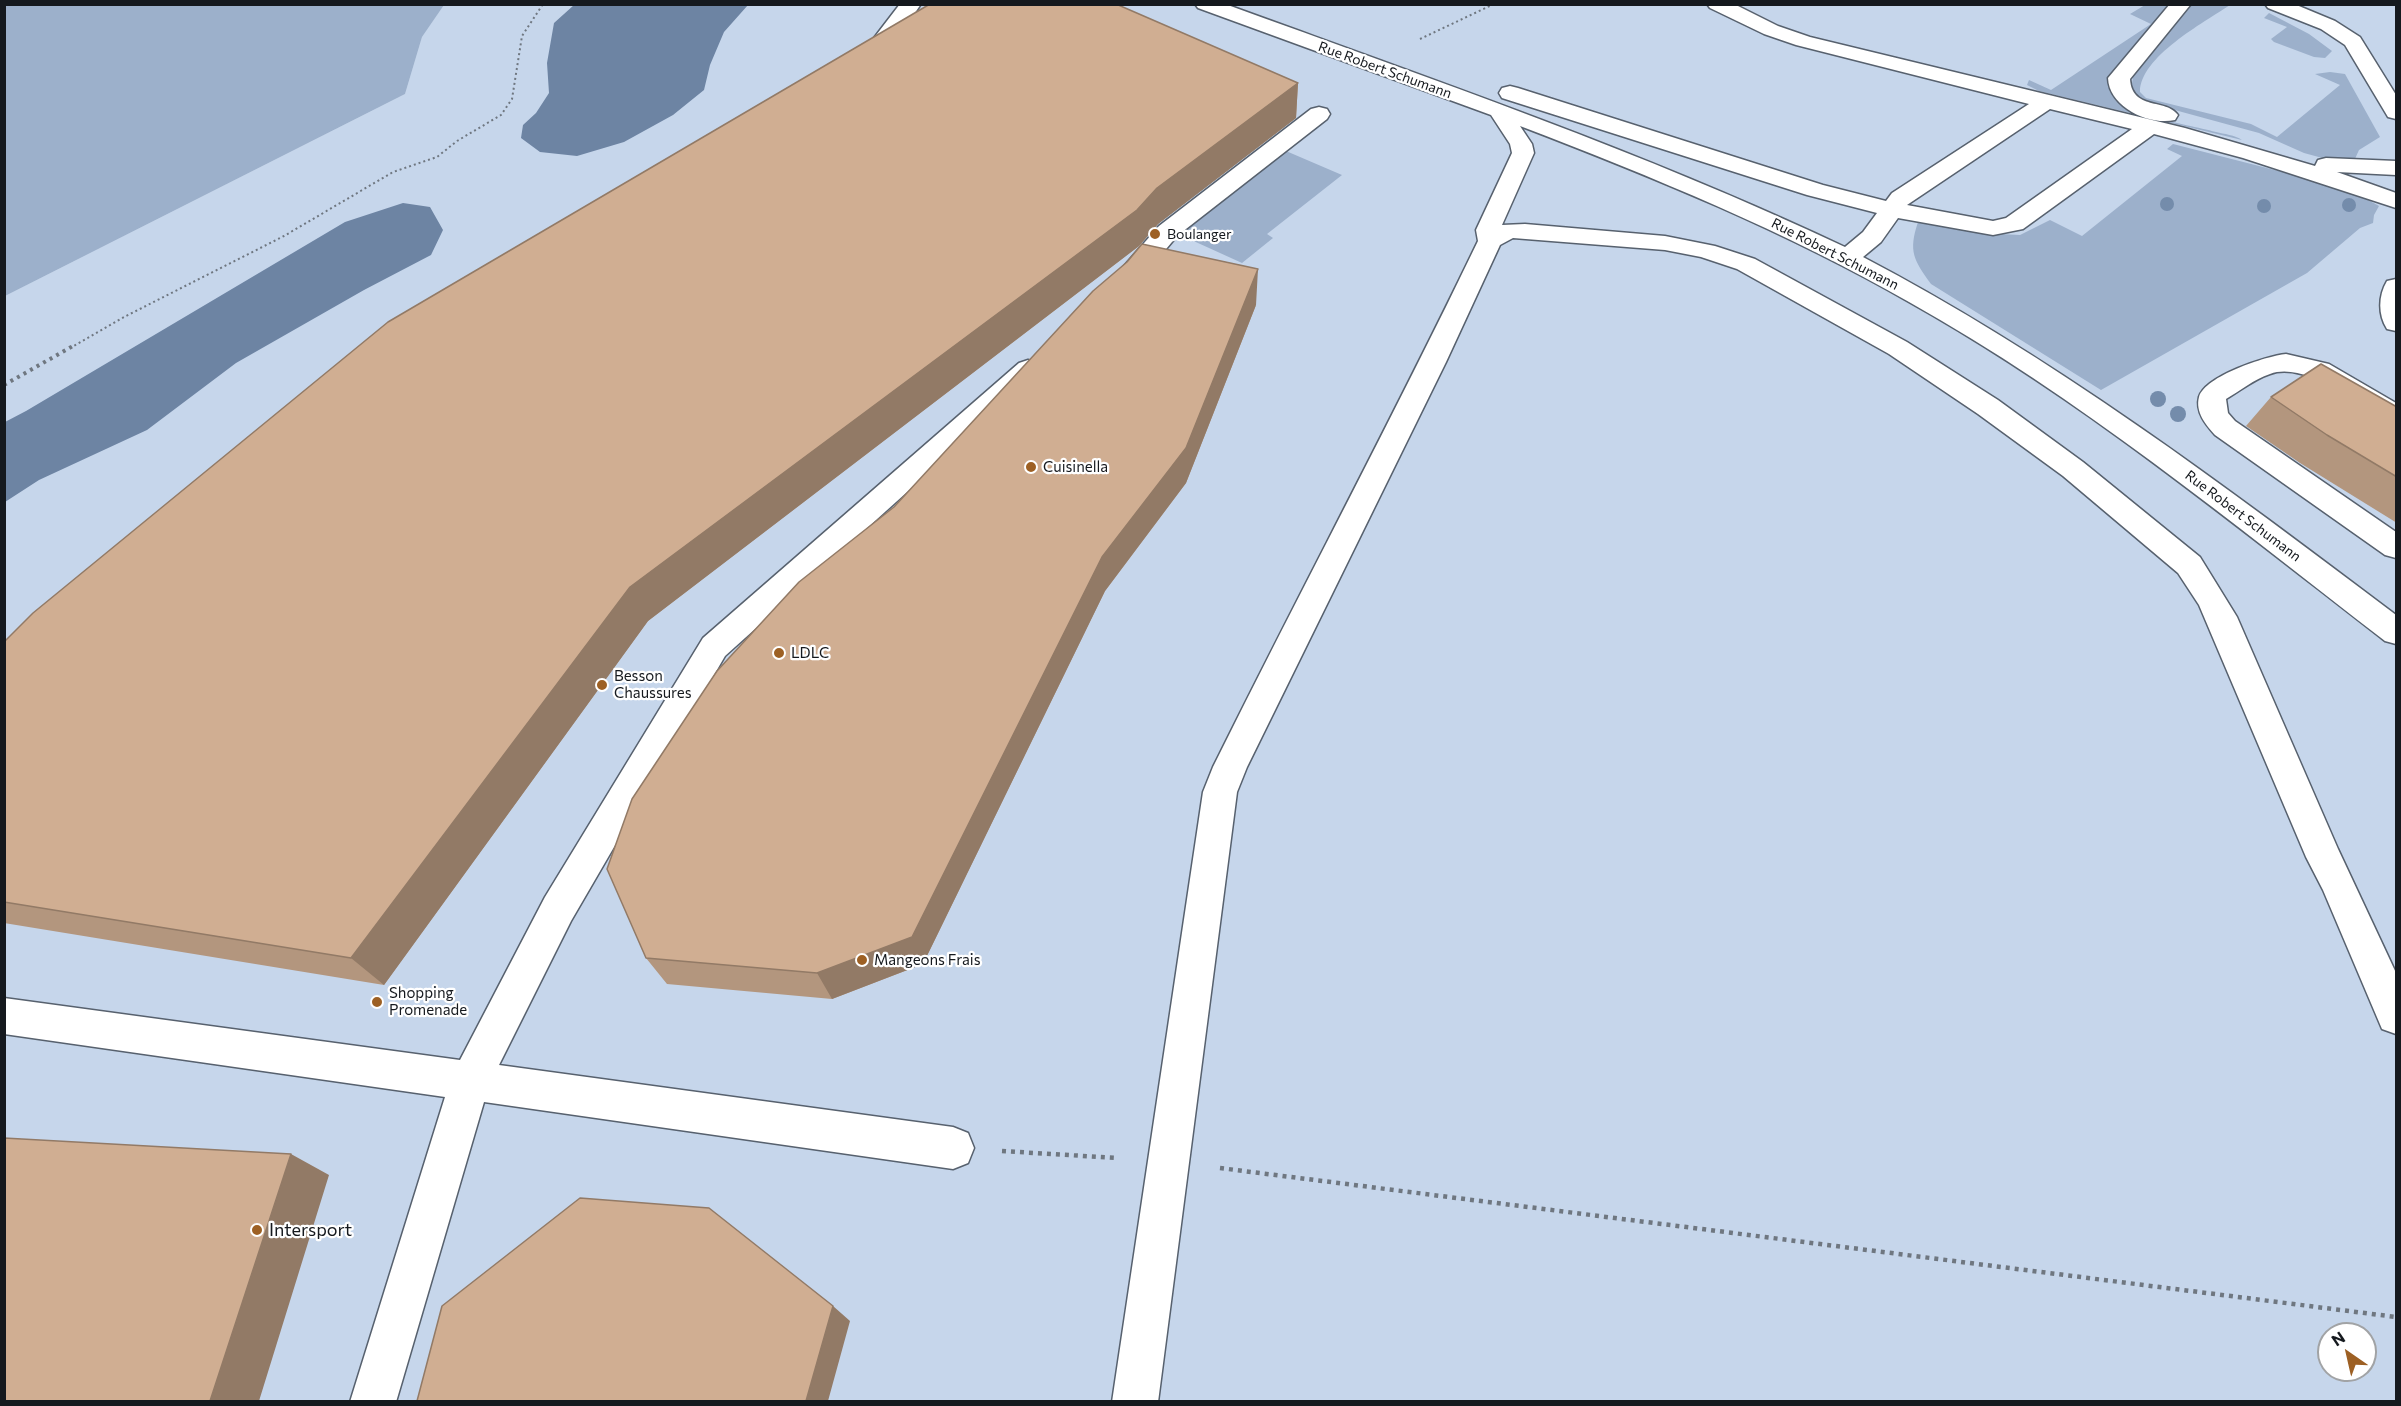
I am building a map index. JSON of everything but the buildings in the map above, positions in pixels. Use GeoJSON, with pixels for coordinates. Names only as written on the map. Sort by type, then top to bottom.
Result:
{"type":"FeatureCollection","features":[{"type":"Feature","properties":{"kind":"street"},"geometry":{"type":"LineString","coordinates":[[848,70],[874,51],[911,4]]}},
{"type":"Feature","properties":{"kind":"street","name":"Rue Robert Schumann"},"geometry":{"type":"LineString","coordinates":[[1204,4],[1619,156],[1719,197],[1847,258],[1974,329],[2092,405],[2397,632]]}},
{"type":"Feature","properties":{"kind":"street"},"geometry":{"type":"LineString","coordinates":[[1256,4],[1610,126],[1815,190],[1891,209],[1993,228],[2014,224],[2148,128]]}},
{"type":"Feature","properties":{"kind":"street"},"geometry":{"type":"LineString","coordinates":[[1717,4],[1771,30],[1803,41],[2246,152],[2397,201]]}},
{"type":"Feature","properties":{"kind":"street"},"geometry":{"type":"LineString","coordinates":[[2181,4],[2120,78],[2118,86],[2122,95],[2134,104],[2151,111],[2243,133],[2302,161]]}},
{"type":"Feature","properties":{"kind":"street"},"geometry":{"type":"LineString","coordinates":[[2275,4],[2328,25],[2354,41]]}},
{"type":"Feature","properties":{"kind":"street"},"geometry":{"type":"LineString","coordinates":[[2332,4],[2397,112]]}},
{"type":"Feature","properties":{"kind":"street"},"geometry":{"type":"LineString","coordinates":[[1847,258],[1872,237],[1900,198],[2046,102]]}},
{"type":"Feature","properties":{"kind":"street"},"geometry":{"type":"LineString","coordinates":[[1135,1401],[1220,792],[1230,766],[1433,362],[1490,241],[1488,230],[1523,153],[1521,144],[1500,112]]}},
{"type":"Feature","properties":{"kind":"street"},"geometry":{"type":"LineString","coordinates":[[1109,298],[1168,231],[1319,114]]}},
{"type":"Feature","properties":{"kind":"street"},"geometry":{"type":"LineString","coordinates":[[2246,152],[2336,166],[2397,168]]}},
{"type":"Feature","properties":{"kind":"street"},"geometry":{"type":"LineString","coordinates":[[1490,241],[1508,231],[1525,231],[1665,243],[1706,250],[1746,264],[1898,348],[1988,407],[2073,469],[2189,565],[2221,617],[2324,857],[2338,883],[2397,1016]]}},
{"type":"Feature","properties":{"kind":"street"},"geometry":{"type":"LineString","coordinates":[[2397,287],[2392,306],[2397,323]]}},
{"type":"Feature","properties":{"kind":"street"},"geometry":{"type":"LineString","coordinates":[[373,1401],[470,1081],[558,909],[714,647],[1048,351]]}},
{"type":"Feature","properties":{"kind":"street"},"geometry":{"type":"LineString","coordinates":[[2397,415],[2323,372],[2284,363],[2268,364],[2212,394],[2211,404],[2212,413],[2225,428],[2397,547]]}},
{"type":"Feature","properties":{"kind":"street"},"geometry":{"type":"LineString","coordinates":[[4,1016],[953,1148]]}},
{"type":"Feature","properties":{"kind":"path"},"geometry":{"type":"LineString","coordinates":[[4,385],[126,316],[284,236],[393,172],[437,157],[457,141],[501,115],[512,99],[522,36],[543,4]]}},
{"type":"Feature","properties":{"kind":"path"},"geometry":{"type":"LineString","coordinates":[[1420,39],[1494,4]]}},
{"type":"Feature","properties":{"kind":"path"},"geometry":{"type":"LineString","coordinates":[[953,1148],[1168,1161],[2397,1317]]}},
{"type":"Feature","properties":{"kind":"shaded area"},"geometry":{"type":"Polygon","coordinates":[[[5,4],[444,5],[422,37],[405,94],[5,296],[5,4]]]}},
{"type":"Feature","properties":{"kind":"shaded area"},"geometry":{"type":"Polygon","coordinates":[[[444,5],[2396,5],[2396,1401],[5,1402],[5,296],[405,94],[422,37],[444,5]]]}},
{"type":"Feature","properties":{"kind":"shaded area"},"geometry":{"type":"Polygon","coordinates":[[[574,5],[748,5],[724,32],[710,65],[704,90],[673,115],[624,142],[577,156],[540,152],[521,138],[523,125],[536,113],[549,93],[547,63],[554,23],[574,5]]]}},
{"type":"Feature","properties":{"kind":"shaded area"},"geometry":{"type":"Polygon","coordinates":[[[2145,5],[2174,5],[2121,61],[2107,80],[2113,92],[2123,102],[2153,116],[2242,140],[2039,91],[2027,85],[2029,80],[2051,90],[2151,24],[2130,14],[2145,5]]]}},
{"type":"Feature","properties":{"kind":"shaded area"},"geometry":{"type":"Polygon","coordinates":[[[2192,5],[2230,5],[2175,42],[2150,66],[2143,79],[2140,92],[2146,98],[2251,124],[2277,137],[2340,85],[2315,74],[2330,72],[2345,74],[2380,137],[2359,150],[2354,161],[2326,159],[2304,153],[2259,133],[2138,100],[2131,90],[2133,77],[2192,5]]]}},
{"type":"Feature","properties":{"kind":"shaded area"},"geometry":{"type":"Polygon","coordinates":[[[2269,13],[2309,34],[2332,51],[2325,58],[2314,57],[2274,42],[2271,39],[2287,27],[2264,18],[2269,13]]]}},
{"type":"Feature","properties":{"kind":"shaded area"},"geometry":{"type":"Polygon","coordinates":[[[2173,144],[2349,189],[2379,206],[2373,223],[2360,228],[2307,273],[2101,390],[1931,284],[1917,262],[1913,241],[1918,222],[1981,233],[2020,235],[2050,220],[2082,236],[2182,156],[2167,149],[2173,144]]]}},
{"type":"Feature","properties":{"kind":"shaded area"},"geometry":{"type":"Polygon","coordinates":[[[1279,148],[1342,175],[1267,234],[1273,238],[1242,263],[1176,233],[1279,148]]]}},
{"type":"Feature","properties":{"kind":"shaded area"},"geometry":{"type":"Polygon","coordinates":[[[403,203],[430,207],[443,230],[431,255],[364,290],[236,363],[147,430],[39,480],[5,502],[5,422],[345,222],[403,203]]]}},
{"type":"Feature","properties":{"kind":"place","name":"Boulanger"},"geometry":{"type":"Point","coordinates":[1155,234]}},
{"type":"Feature","properties":{"kind":"place","name":"Cuisinella"},"geometry":{"type":"Point","coordinates":[1031,467]}},
{"type":"Feature","properties":{"kind":"place","name":"LDLC"},"geometry":{"type":"Point","coordinates":[779,653]}},
{"type":"Feature","properties":{"kind":"place","name":"Besson Chaussures"},"geometry":{"type":"Point","coordinates":[602,685]}},
{"type":"Feature","properties":{"kind":"place","name":"Mangeons Frais"},"geometry":{"type":"Point","coordinates":[862,960]}},
{"type":"Feature","properties":{"kind":"place","name":"Shopping Promenade"},"geometry":{"type":"Point","coordinates":[377,1002]}},
{"type":"Feature","properties":{"kind":"place","name":"Intersport"},"geometry":{"type":"Point","coordinates":[257,1230]}}]}
